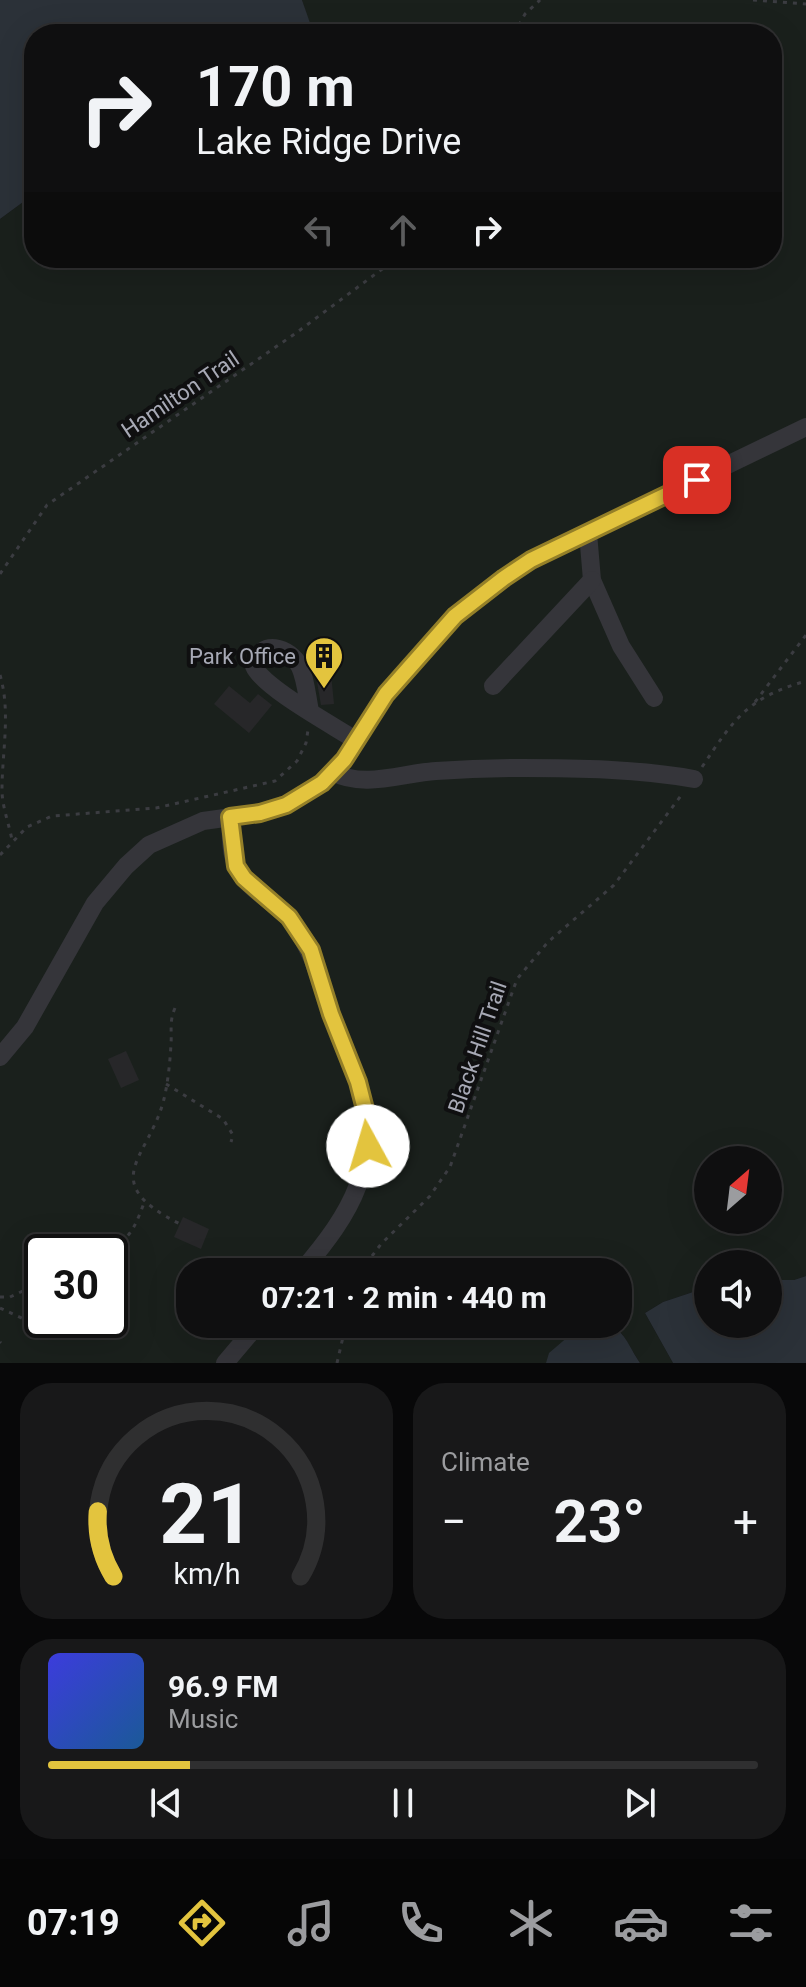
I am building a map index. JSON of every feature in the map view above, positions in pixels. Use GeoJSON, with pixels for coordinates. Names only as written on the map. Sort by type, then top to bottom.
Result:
{"type":"FeatureCollection","features":[{"type":"Feature","properties":{"kind":"street"},"geometry":{"type":"LineString","coordinates":[[0,1057],[25,1027],[95,903],[126,866],[149,845],[203,821],[260,813],[286,805],[322,783],[357,741],[386,694],[455,616],[504,578],[531,560],[806,427]]}},
{"type":"Feature","properties":{"kind":"street"},"geometry":{"type":"LineString","coordinates":[[588,533],[592,580],[621,646],[654,698]]}},
{"type":"Feature","properties":{"kind":"street"},"geometry":{"type":"LineString","coordinates":[[493,686],[592,580]]}},
{"type":"Feature","properties":{"kind":"street"},"geometry":{"type":"LineString","coordinates":[[309,717],[357,741]]}},
{"type":"Feature","properties":{"kind":"street"},"geometry":{"type":"LineString","coordinates":[[333,772],[353,780],[365,780],[433,771],[523,768],[629,772],[694,779]]}},
{"type":"Feature","properties":{"kind":"street"},"geometry":{"type":"LineString","coordinates":[[230,817],[236,866],[244,878],[289,917],[311,950],[366,1113],[368,1146],[361,1177],[349,1207],[313,1258]]}},
{"type":"Feature","properties":{"kind":"street"},"geometry":{"type":"LineString","coordinates":[[225,1363],[246,1338]]}},
{"type":"Feature","properties":{"kind":"path"},"geometry":{"type":"LineString","coordinates":[[520,24],[540,0]]}},
{"type":"Feature","properties":{"kind":"path"},"geometry":{"type":"LineString","coordinates":[[753,0],[806,4]]}},
{"type":"Feature","properties":{"kind":"path","name":"Hamilton Trail"},"geometry":{"type":"LineString","coordinates":[[0,574],[47,505],[296,333],[384,268]]}},
{"type":"Feature","properties":{"kind":"path"},"geometry":{"type":"LineString","coordinates":[[755,702],[806,635]]}},
{"type":"Feature","properties":{"kind":"path"},"geometry":{"type":"LineString","coordinates":[[0,675],[5,701],[2,792],[12,840]]}},
{"type":"Feature","properties":{"kind":"path","name":"Black Hill Trail"},"geometry":{"type":"LineString","coordinates":[[370,1258],[430,1196],[450,1167],[517,979],[548,942],[614,885],[738,716],[755,702],[806,681]]}},
{"type":"Feature","properties":{"kind":"path"},"geometry":{"type":"LineString","coordinates":[[0,855],[12,840],[36,822],[52,816],[156,808],[275,781],[292,768],[302,753],[309,717]]}},
{"type":"Feature","properties":{"kind":"path"},"geometry":{"type":"LineString","coordinates":[[175,1008],[169,1023],[171,1042],[166,1084],[157,1121],[135,1159],[133,1176],[144,1203],[180,1224]]}},
{"type":"Feature","properties":{"kind":"path"},"geometry":{"type":"LineString","coordinates":[[166,1084],[223,1119],[233,1135],[231,1142]]}},
{"type":"Feature","properties":{"kind":"path"},"geometry":{"type":"LineString","coordinates":[[128,1237],[144,1203]]}},
{"type":"Feature","properties":{"kind":"path"},"geometry":{"type":"LineString","coordinates":[[0,1297],[10,1297],[24,1290]]}},
{"type":"Feature","properties":{"kind":"path"},"geometry":{"type":"LineString","coordinates":[[0,1308],[24,1319]]}},
{"type":"Feature","properties":{"kind":"path"},"geometry":{"type":"LineString","coordinates":[[337,1363],[343,1338]]}},
{"type":"Feature","properties":{"kind":"shaded area"},"geometry":{"type":"Polygon","coordinates":[[[0,0],[302,0],[310,23],[307,24],[24,24],[24,201],[0,219],[0,0]]]}},
{"type":"Feature","properties":{"kind":"shaded area"},"geometry":{"type":"Polygon","coordinates":[[[302,0],[806,0],[806,1276],[782,1280],[782,1250],[694,1250],[694,1292],[663,1302],[645,1313],[673,1363],[640,1363],[625,1338],[632,1338],[632,1258],[176,1258],[176,1338],[569,1338],[556,1363],[0,1363],[0,219],[24,201],[24,268],[782,268],[782,24],[306,24],[309,23],[302,0]]]}},
{"type":"Feature","properties":{"kind":"shaded area"},"geometry":{"type":"Polygon","coordinates":[[[806,1276],[806,1363],[673,1363],[645,1313],[663,1302],[694,1292],[694,1338],[782,1338],[782,1280],[806,1276]]]}},
{"type":"Feature","properties":{"kind":"shaded area"},"geometry":{"type":"Polygon","coordinates":[[[567,1338],[625,1338],[640,1363],[546,1363],[549,1353],[567,1338]]]}},
{"type":"Feature","properties":{"kind":"building","name":"Park Office"},"geometry":{"type":"Polygon","coordinates":[[[331,674],[334,704],[321,705],[316,676],[331,674]]]}},
{"type":"Feature","properties":{"kind":"building"},"geometry":{"type":"Polygon","coordinates":[[[229,686],[250,703],[258,694],[272,705],[249,733],[214,704],[229,686]]]}},
{"type":"Feature","properties":{"kind":"building"},"geometry":{"type":"Polygon","coordinates":[[[126,1051],[139,1080],[121,1088],[108,1059],[126,1051]]]}},
{"type":"Feature","properties":{"kind":"building"},"geometry":{"type":"Polygon","coordinates":[[[183,1217],[209,1229],[201,1249],[174,1237],[183,1217]]]}},
{"type":"Feature","properties":{"kind":"place","name":"Park Office"},"geometry":{"type":"Point","coordinates":[324,690]}},
{"type":"Feature","properties":{"kind":"route"},"geometry":{"type":"LineString","coordinates":[[368,1146],[366,1113],[358,1082],[331,1014],[311,950],[289,917],[244,878],[236,866],[230,817],[286,805],[322,783],[344,760],[386,694],[455,616],[504,578],[531,560],[697,480]]}}]}
